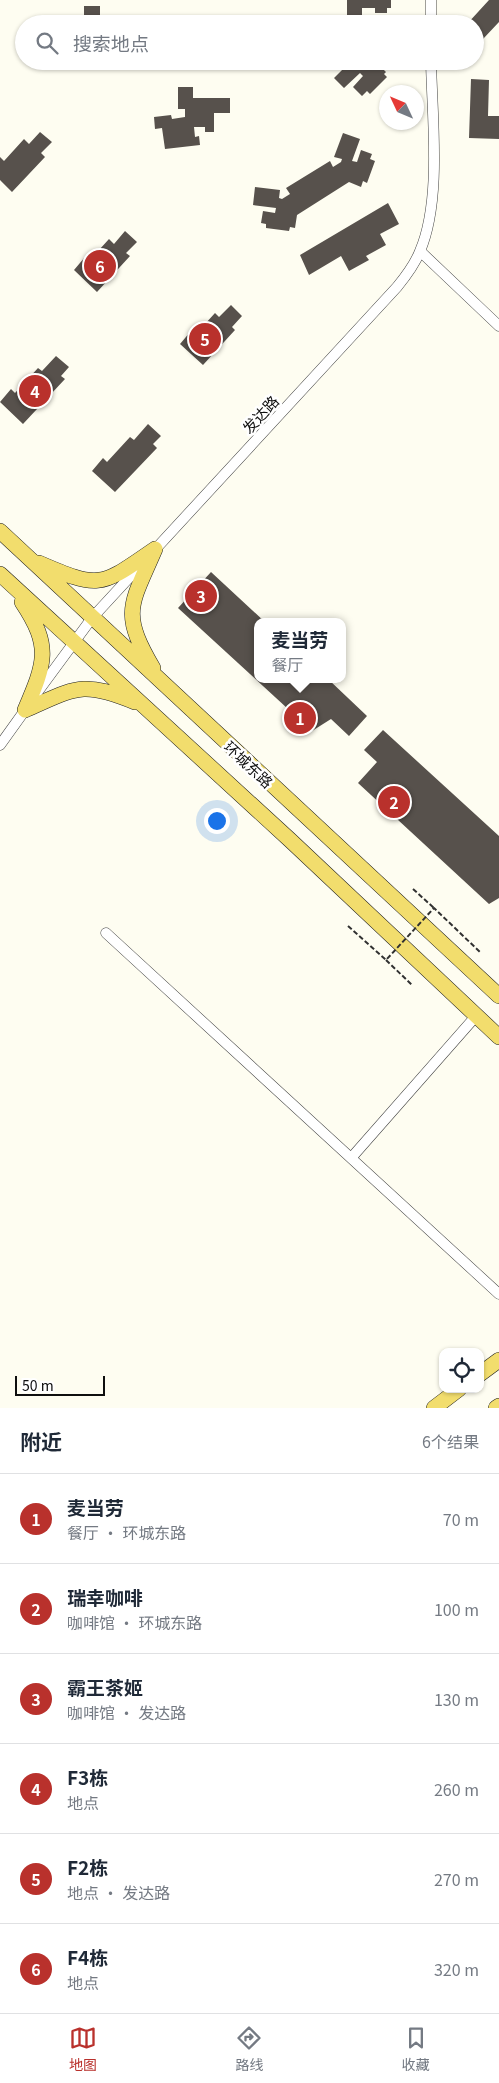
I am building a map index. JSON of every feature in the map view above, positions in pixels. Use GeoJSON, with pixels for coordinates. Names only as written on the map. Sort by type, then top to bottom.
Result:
{"type":"FeatureCollection","features":[{"type":"Feature","properties":{"kind":"main road","name":"环城东路"},"geometry":{"type":"LineString","coordinates":[[0,531],[499,996]]}},
{"type":"Feature","properties":{"kind":"main road"},"geometry":{"type":"LineString","coordinates":[[28,558],[77,579],[94,581],[119,574],[155,549]]}},
{"type":"Feature","properties":{"kind":"main road"},"geometry":{"type":"LineString","coordinates":[[155,549],[134,599],[132,616],[138,642],[162,682]]}},
{"type":"Feature","properties":{"kind":"main road"},"geometry":{"type":"LineString","coordinates":[[5,578],[36,623],[43,649],[39,676],[25,710]]}},
{"type":"Feature","properties":{"kind":"main road","name":"环城东路"},"geometry":{"type":"LineString","coordinates":[[5,578],[145,706],[499,1037]]}},
{"type":"Feature","properties":{"kind":"main road"},"geometry":{"type":"LineString","coordinates":[[25,710],[68,691],[87,688],[107,691],[145,706]]}},
{"type":"Feature","properties":{"kind":"main road"},"geometry":{"type":"LineString","coordinates":[[484,1371],[499,1360]]}},
{"type":"Feature","properties":{"kind":"main road"},"geometry":{"type":"LineString","coordinates":[[434,1408],[454,1393]]}},
{"type":"Feature","properties":{"kind":"street"},"geometry":{"type":"LineString","coordinates":[[430,0],[431,15]]}},
{"type":"Feature","properties":{"kind":"street","name":"发达路"},"geometry":{"type":"LineString","coordinates":[[0,746],[92,618],[397,287],[420,251],[428,223],[433,177],[431,70]]}},
{"type":"Feature","properties":{"kind":"street"},"geometry":{"type":"LineString","coordinates":[[420,251],[499,326]]}},
{"type":"Feature","properties":{"kind":"street"},"geometry":{"type":"LineString","coordinates":[[106,933],[499,1294]]}},
{"type":"Feature","properties":{"kind":"street"},"geometry":{"type":"LineString","coordinates":[[352,1157],[476,1016]]}},
{"type":"Feature","properties":{"kind":"path"},"geometry":{"type":"LineString","coordinates":[[413,889],[480,953]]}},
{"type":"Feature","properties":{"kind":"path"},"geometry":{"type":"LineString","coordinates":[[386,960],[434,908]]}},
{"type":"Feature","properties":{"kind":"path"},"geometry":{"type":"LineString","coordinates":[[348,926],[412,985]]}},
{"type":"Feature","properties":{"kind":"building"},"geometry":{"type":"Polygon","coordinates":[[[347,0],[391,0],[391,8],[387,8],[387,13],[375,13],[375,8],[362,8],[362,15],[347,15],[347,0]]]}},
{"type":"Feature","properties":{"kind":"building"},"geometry":{"type":"Polygon","coordinates":[[[489,0],[499,0],[499,22],[484,38],[484,15],[475,15],[489,0]]]}},
{"type":"Feature","properties":{"kind":"building"},"geometry":{"type":"Polygon","coordinates":[[[84,6],[100,6],[100,15],[84,15],[84,6]]]}},
{"type":"Feature","properties":{"kind":"building"},"geometry":{"type":"Polygon","coordinates":[[[342,70],[384,70],[386,72],[384,74],[387,77],[370,94],[367,91],[362,96],[353,87],[363,76],[360,73],[344,88],[334,78],[342,70]]]}},
{"type":"Feature","properties":{"kind":"building"},"geometry":{"type":"Polygon","coordinates":[[[471,79],[489,80],[488,116],[499,116],[499,139],[469,138],[471,79]]]}},
{"type":"Feature","properties":{"kind":"building"},"geometry":{"type":"Polygon","coordinates":[[[178,87],[193,87],[193,98],[230,98],[230,113],[214,113],[214,132],[205,132],[205,127],[194,127],[195,137],[199,136],[200,145],[165,149],[162,128],[155,129],[154,117],[171,115],[172,119],[185,117],[185,109],[178,109],[178,87]]]}},
{"type":"Feature","properties":{"kind":"building"},"geometry":{"type":"Polygon","coordinates":[[[40,132],[52,142],[41,153],[45,157],[12,192],[0,180],[0,157],[4,161],[24,139],[29,144],[40,132]]]}},
{"type":"Feature","properties":{"kind":"building"},"geometry":{"type":"Polygon","coordinates":[[[343,133],[360,139],[352,161],[357,162],[361,150],[372,154],[370,159],[375,161],[367,183],[363,181],[361,187],[349,182],[297,215],[295,228],[290,227],[289,231],[266,228],[266,224],[261,223],[263,211],[275,213],[276,208],[253,205],[255,187],[280,190],[279,198],[282,199],[290,194],[286,188],[330,161],[333,167],[341,162],[342,159],[334,157],[343,133]]]}},
{"type":"Feature","properties":{"kind":"building"},"geometry":{"type":"Polygon","coordinates":[[[388,203],[399,224],[380,234],[386,245],[366,256],[369,260],[349,271],[341,256],[309,275],[300,255],[388,203]]]}},
{"type":"Feature","properties":{"kind":"building"},"geometry":{"type":"Polygon","coordinates":[[[125,231],[137,242],[126,253],[130,256],[97,292],[74,270],[85,257],[89,261],[109,239],[114,244],[125,231]]]}},
{"type":"Feature","properties":{"kind":"building"},"geometry":{"type":"Polygon","coordinates":[[[231,305],[242,316],[232,327],[235,330],[203,365],[180,344],[191,331],[195,335],[215,313],[219,317],[231,305]]]}},
{"type":"Feature","properties":{"kind":"building"},"geometry":{"type":"Polygon","coordinates":[[[56,356],[69,367],[61,376],[65,379],[23,424],[0,402],[11,389],[15,393],[38,368],[42,371],[56,356]]]}},
{"type":"Feature","properties":{"kind":"building"},"geometry":{"type":"Polygon","coordinates":[[[148,424],[161,436],[153,444],[157,448],[115,492],[92,471],[103,458],[107,462],[130,437],[134,440],[148,424]]]}},
{"type":"Feature","properties":{"kind":"building"},"geometry":{"type":"Polygon","coordinates":[[[211,572],[261,618],[254,618],[254,678],[178,608],[211,572]]]}},
{"type":"Feature","properties":{"kind":"building"},"geometry":{"type":"Polygon","coordinates":[[[260,683],[332,683],[367,716],[349,736],[331,719],[312,731],[260,683]]]}},
{"type":"Feature","properties":{"kind":"building"},"geometry":{"type":"Polygon","coordinates":[[[383,730],[499,836],[499,898],[489,904],[358,783],[377,762],[364,750],[383,730]]]}},
{"type":"Feature","properties":{"kind":"place","name":"F4栋"},"geometry":{"type":"Point","coordinates":[100,266]}},
{"type":"Feature","properties":{"kind":"place","name":"F2栋"},"geometry":{"type":"Point","coordinates":[205,339]}},
{"type":"Feature","properties":{"kind":"place","name":"F3栋"},"geometry":{"type":"Point","coordinates":[35,391]}},
{"type":"Feature","properties":{"kind":"place","name":"霸王茶姬"},"geometry":{"type":"Point","coordinates":[201,596]}},
{"type":"Feature","properties":{"kind":"place","name":"麦当劳"},"geometry":{"type":"Point","coordinates":[300,718]}},
{"type":"Feature","properties":{"kind":"place","name":"瑞幸咖啡"},"geometry":{"type":"Point","coordinates":[394,802]}}]}
